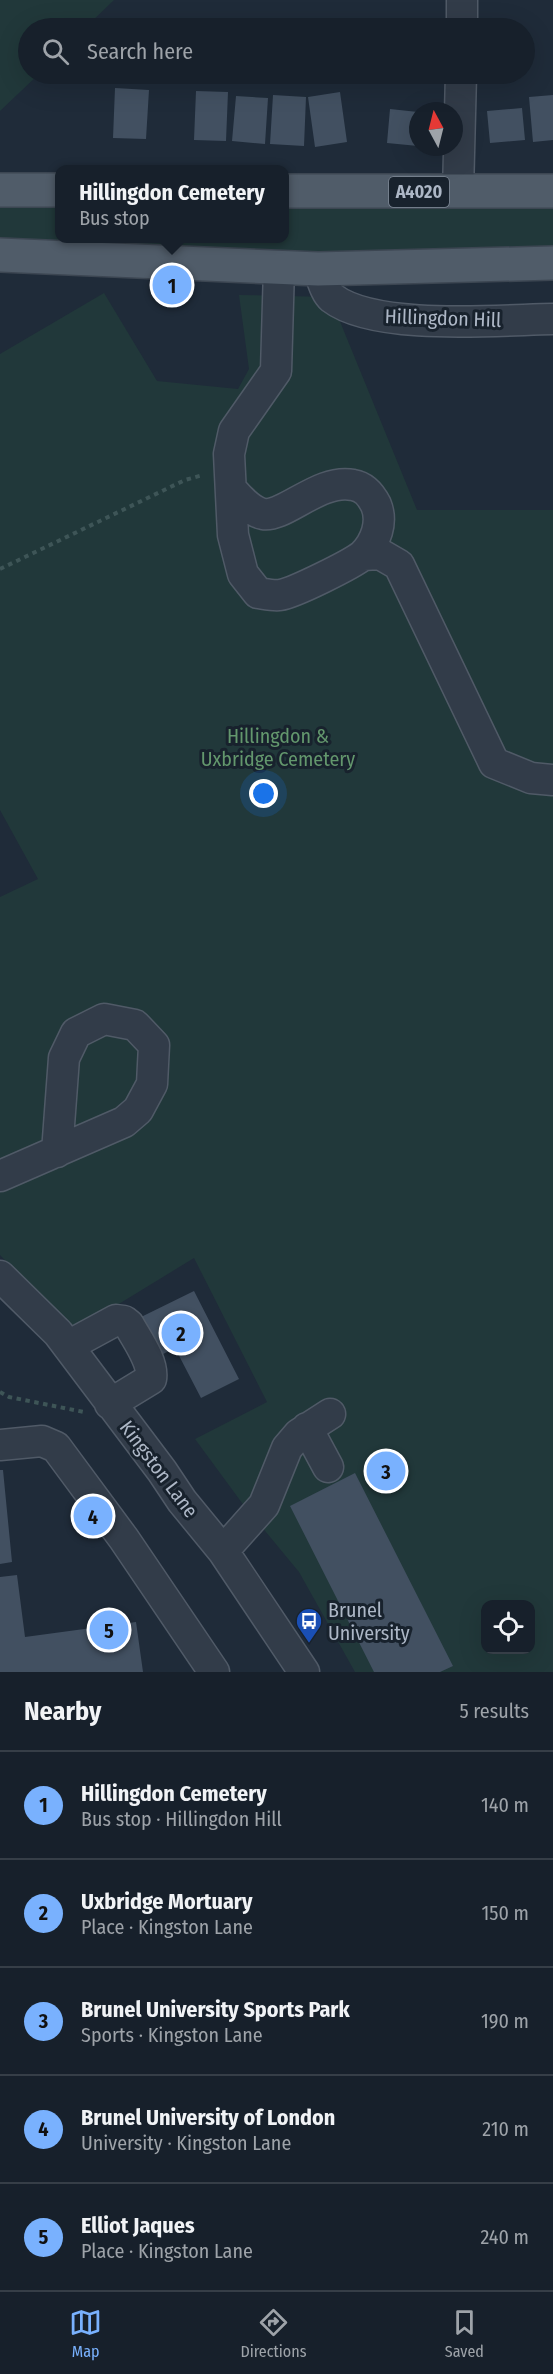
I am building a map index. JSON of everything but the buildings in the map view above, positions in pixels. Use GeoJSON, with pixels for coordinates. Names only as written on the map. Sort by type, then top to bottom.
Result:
{"type":"FeatureCollection","features":[{"type":"Feature","properties":{"kind":"main road"},"geometry":{"type":"LineString","coordinates":[[0,190],[55,190]]}},
{"type":"Feature","properties":{"kind":"main road","name":"A4020"},"geometry":{"type":"LineString","coordinates":[[289,191],[553,190]]}},
{"type":"Feature","properties":{"kind":"main road"},"geometry":{"type":"LineString","coordinates":[[0,255],[318,269],[553,263]]}},
{"type":"Feature","properties":{"kind":"street"},"geometry":{"type":"LineString","coordinates":[[462,0],[462,18]]}},
{"type":"Feature","properties":{"kind":"street"},"geometry":{"type":"LineString","coordinates":[[458,192],[461,84]]}},
{"type":"Feature","properties":{"kind":"street"},"geometry":{"type":"LineString","coordinates":[[279,268],[276,371],[234,431],[229,454],[233,535],[243,574],[258,593],[279,596],[304,587],[363,555],[380,554],[399,565],[494,763],[531,778],[553,780]]}},
{"type":"Feature","properties":{"kind":"street","name":"Hillingdon Hill"},"geometry":{"type":"LineString","coordinates":[[318,269],[330,297],[356,311],[382,318],[553,319]]}},
{"type":"Feature","properties":{"kind":"street"},"geometry":{"type":"LineString","coordinates":[[230,481],[245,504],[264,514],[276,512],[327,486],[354,485],[371,493],[379,511],[379,530],[363,555]]}},
{"type":"Feature","properties":{"kind":"street"},"geometry":{"type":"LineString","coordinates":[[0,1176],[57,1152]]}},
{"type":"Feature","properties":{"kind":"street","name":"Kingston Lane"},"geometry":{"type":"LineString","coordinates":[[0,1276],[58,1333],[68,1346],[100,1409],[162,1471],[182,1501],[223,1551],[304,1672]]}},
{"type":"Feature","properties":{"kind":"street"},"geometry":{"type":"LineString","coordinates":[[68,1346],[116,1320],[123,1321],[129,1325],[149,1363],[152,1372],[151,1379],[100,1409]]}},
{"type":"Feature","properties":{"kind":"street"},"geometry":{"type":"LineString","coordinates":[[223,1551],[264,1505],[287,1448],[318,1421],[328,1467]]}},
{"type":"Feature","properties":{"kind":"street"},"geometry":{"type":"LineString","coordinates":[[0,1445],[42,1441],[56,1447],[124,1539],[214,1672]]}},
{"type":"Feature","properties":{"kind":"path"},"geometry":{"type":"LineString","coordinates":[[0,570],[185,480],[206,474],[230,481]]}},
{"type":"Feature","properties":{"kind":"path"},"geometry":{"type":"LineString","coordinates":[[0,1392],[9,1397],[100,1409]]}},
{"type":"Feature","properties":{"kind":"green space"},"geometry":{"type":"Polygon","coordinates":[[[0,0],[114,0],[95,18],[18,18],[18,84],[28,84],[0,111],[0,0]]]}},
{"type":"Feature","properties":{"kind":"green space"},"geometry":{"type":"Polygon","coordinates":[[[0,190],[55,190],[55,243],[289,243],[289,191],[553,191],[553,263],[0,255],[0,190]]]}},
{"type":"Feature","properties":{"kind":"green space","name":"Hillingdon & Uxbridge Cemetery"},"geometry":{"type":"Polygon","coordinates":[[[104,293],[157,381],[238,389],[249,369],[239,295],[330,297],[417,510],[553,510],[553,1672],[355,1672],[299,1572],[242,1503],[195,1439],[267,1402],[194,1258],[73,1332],[0,1255],[0,897],[38,879],[0,810],[0,354],[104,293]]]}},
{"type":"Feature","properties":{"kind":"place","name":"Hillingdon Cemetery"},"geometry":{"type":"Point","coordinates":[172,285]}},
{"type":"Feature","properties":{"kind":"place","name":"Uxbridge Mortuary"},"geometry":{"type":"Point","coordinates":[181,1333]}},
{"type":"Feature","properties":{"kind":"place","name":"Brunel University Sports Park"},"geometry":{"type":"Point","coordinates":[386,1471]}},
{"type":"Feature","properties":{"kind":"place","name":"Brunel University of London"},"geometry":{"type":"Point","coordinates":[93,1516]}},
{"type":"Feature","properties":{"kind":"place","name":"Elliot Jaques"},"geometry":{"type":"Point","coordinates":[109,1630]}},
{"type":"Feature","properties":{"kind":"place","name":"Brunel University"},"geometry":{"type":"Point","coordinates":[309,1644]}}]}
